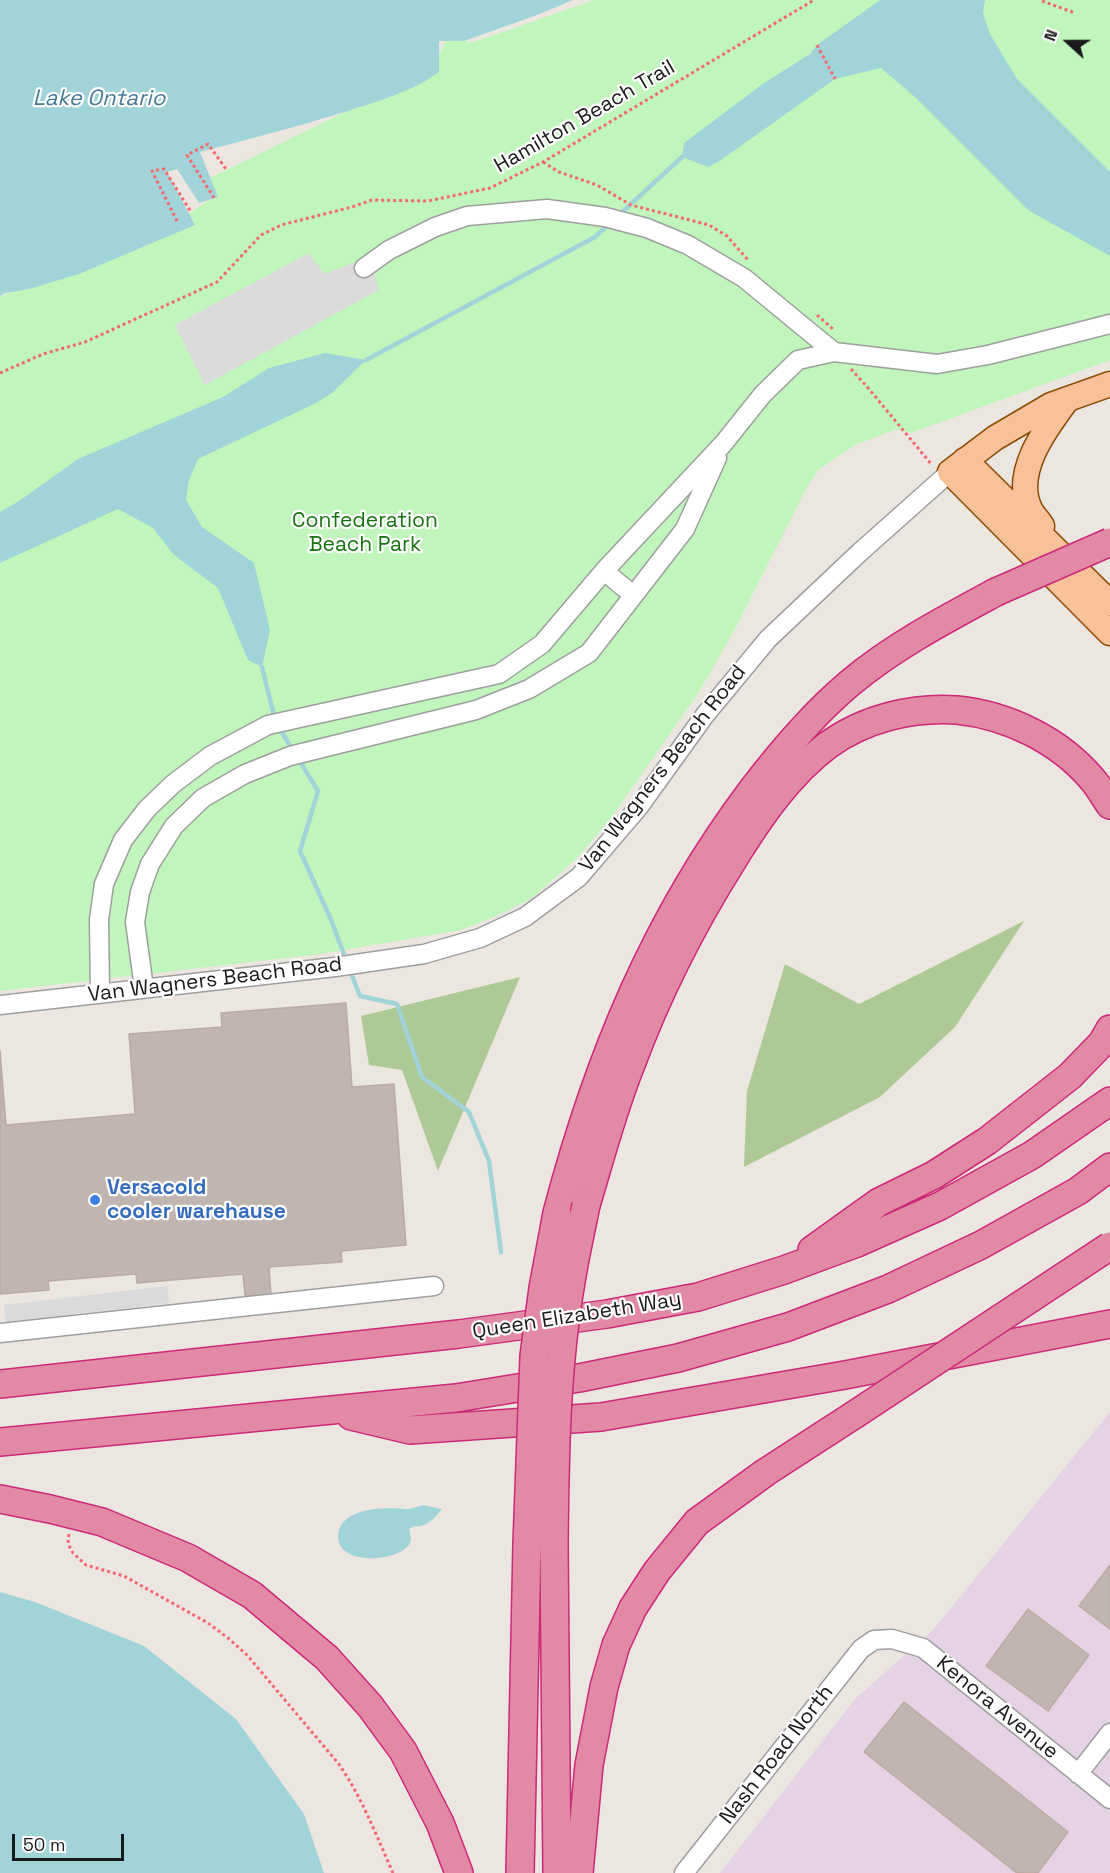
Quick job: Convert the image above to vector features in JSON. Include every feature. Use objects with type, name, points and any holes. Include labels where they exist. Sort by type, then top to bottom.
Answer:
[{"type":"highway","points":[[520,1873],[527,1544],[534,1356],[543,1288],[557,1213],[574,1149],[616,1028],[642,970],[686,888],[728,822],[767,770],[807,724],[850,683],[880,660],[937,624],[996,592],[1110,542]]},
{"type":"highway","points":[[557,1873],[555,1447],[561,1360],[571,1282],[586,1205],[630,1067],[663,986],[705,904],[749,834],[783,788],[805,764],[830,744],[852,731],[894,715],[946,709],[975,712],[1013,723],[1046,740],[1074,761],[1092,779],[1110,805]]},
{"type":"highway","points":[[784,1270],[879,1203],[934,1175],[987,1141],[1070,1076],[1102,1043],[1110,1029]]},
{"type":"highway","name":"Queen Elizabeth Way","points":[[0,1384],[459,1334],[607,1314],[698,1297],[784,1270],[857,1243],[940,1206],[1032,1155],[1110,1101]]},
{"type":"highway","points":[[0,1442],[456,1398],[579,1378],[678,1358],[788,1327],[888,1289],[981,1245],[1078,1191],[1110,1167]]},
{"type":"highway","points":[[579,1873],[589,1765],[604,1687],[616,1645],[633,1608],[657,1571],[697,1522],[766,1472],[1110,1246]]},
{"type":"highway","points":[[329,1411],[410,1430],[601,1418],[823,1379],[1110,1324]]},
{"type":"highway","points":[[0,1498],[102,1522],[188,1558],[252,1595],[327,1658],[370,1706],[403,1751],[440,1823],[459,1873]]},
{"type":"main road","points":[[958,466],[1005,432],[1051,405],[1110,384]]},
{"type":"main road","points":[[1053,547],[1047,533],[1030,510],[1025,491],[1030,457],[1045,430],[1068,398]]},
{"type":"main road","points":[[958,466],[1053,547],[1110,603]]},
{"type":"main road","points":[[958,466],[1110,633]]},
{"type":"street","points":[[364,268],[407,240],[467,216],[547,209],[605,217],[647,228],[688,245],[744,279],[834,351]]},
{"type":"street","points":[[100,993],[99,920],[104,884],[123,840],[147,809],[172,784],[210,756],[268,724],[499,674],[542,644],[604,571],[723,444],[763,394],[798,360],[834,351],[937,364],[988,355],[1110,324]]},
{"type":"street","points":[[144,988],[135,922],[140,892],[150,864],[174,826],[203,798],[245,774],[290,756],[476,710],[529,689],[589,653],[685,529],[723,444]]},
{"type":"street","name":"Van Wagners Beach Road","points":[[0,1005],[335,967],[424,954],[480,938],[525,917],[579,877],[638,808],[705,715],[768,639],[859,553],[958,466]]},
{"type":"street","points":[[604,571],[633,596]]},
{"type":"street","points":[[147,809],[174,826]]},
{"type":"street","points":[[0,1333],[434,1286]]},
{"type":"street","name":"Kenora Avenue","points":[[874,1640],[892,1639],[923,1648],[1110,1799]]},
{"type":"street","name":"Nash Road North","points":[[684,1873],[861,1649],[874,1640]]},
{"type":"street","points":[[1078,1774],[1110,1733]]},
{"type":"path","name":"Hamilton Beach Trail","points":[[0,373],[44,354],[85,342],[217,282],[261,235],[281,225],[372,200],[428,201],[490,188],[543,162],[814,0]]},
{"type":"path","points":[[1042,1],[1075,13]]},
{"type":"path","points":[[817,45],[836,79]]},
{"type":"path","points":[[214,198],[187,156],[208,144],[226,169]]},
{"type":"path","points":[[177,220],[152,171],[164,169],[191,212]]},
{"type":"path","points":[[71,1514],[68,1545],[79,1560],[86,1565],[124,1576],[208,1623],[247,1655],[347,1776],[358,1794],[393,1873]]},
{"type":"shaded area","points":[[309,253],[324,274],[369,257],[379,290],[205,385],[175,325]]},
{"type":"shaded area","points":[[167,1286],[169,1303],[6,1322],[4,1305]]},
{"type":"shaded area","points":[[1110,1412],[1110,1873],[720,1873],[855,1699],[934,1629]]},
{"type":"green space","name":"Confederation Beach Park","points":[[594,0],[1110,0],[1110,360],[911,433],[897,429],[855,445],[818,470],[807,487],[735,629],[699,692],[611,818],[577,858],[532,898],[501,914],[461,930],[320,954],[0,991],[0,297],[177,221],[213,198],[204,181],[433,67],[447,39],[474,42]]},
{"type":"green space","points":[[1024,921],[955,1027],[880,1097],[744,1167],[747,1091],[785,964],[859,1004]]},
{"type":"green space","points":[[520,977],[438,1171],[402,1070],[369,1065],[361,1016]]},
{"type":"water","name":"Lake Ontario","points":[[0,0],[573,0],[464,41],[439,41],[439,72],[403,92],[321,119],[200,152],[218,197],[199,203],[177,169],[167,172],[195,225],[79,274],[0,296]]},
{"type":"water","points":[[880,0],[985,0],[983,13],[990,34],[1017,79],[1110,172],[1110,256],[1028,210],[916,98],[881,68],[835,79],[708,167],[682,157],[684,143],[764,83],[810,54],[817,45]]},
{"type":"water","points":[[325,353],[366,360],[332,393],[314,404],[198,459],[189,480],[186,500],[202,527],[254,563],[270,630],[262,667],[248,660],[218,588],[174,555],[153,528],[118,509],[0,563],[0,512],[78,459],[223,397],[269,368]]},
{"type":"water","points":[[423,1505],[442,1509],[426,1524],[409,1529],[410,1543],[395,1554],[383,1557],[358,1557],[348,1553],[340,1546],[338,1536],[340,1526],[355,1514],[376,1509],[407,1509]]},
{"type":"water","points":[[0,1592],[35,1602],[144,1646],[236,1719],[304,1814],[324,1873],[0,1873]]},
{"type":"building","points":[[346,1003],[352,1087],[394,1084],[406,1245],[341,1251],[342,1262],[269,1267],[271,1294],[245,1296],[243,1274],[137,1283],[136,1274],[48,1281],[49,1290],[0,1294],[0,1051],[6,1125],[135,1114],[129,1034],[222,1027],[221,1013]]},
{"type":"building","points":[[1110,1565],[1110,1629],[1079,1606]]},
{"type":"building","points":[[1028,1609],[1089,1655],[1048,1711],[986,1666]]},
{"type":"building","points":[[904,1702],[1068,1832],[1038,1873],[1017,1873],[864,1752]]},
{"type":"waterway","points":[[618,216],[682,157]]},
{"type":"waterway","points":[[366,360],[595,237],[609,224]]},
{"type":"waterway","points":[[262,667],[275,720]]},
{"type":"waterway","points":[[279,727],[293,751]]},
{"type":"waterway","points":[[298,758],[318,791],[300,851],[332,922],[346,960]]},
{"type":"waterway","points":[[349,968],[360,996],[397,1004],[422,1077],[469,1112],[489,1161],[501,1252]]},
{"type":"place","name":"Versacold cooler warehause","points":[[95,1200]]}]
